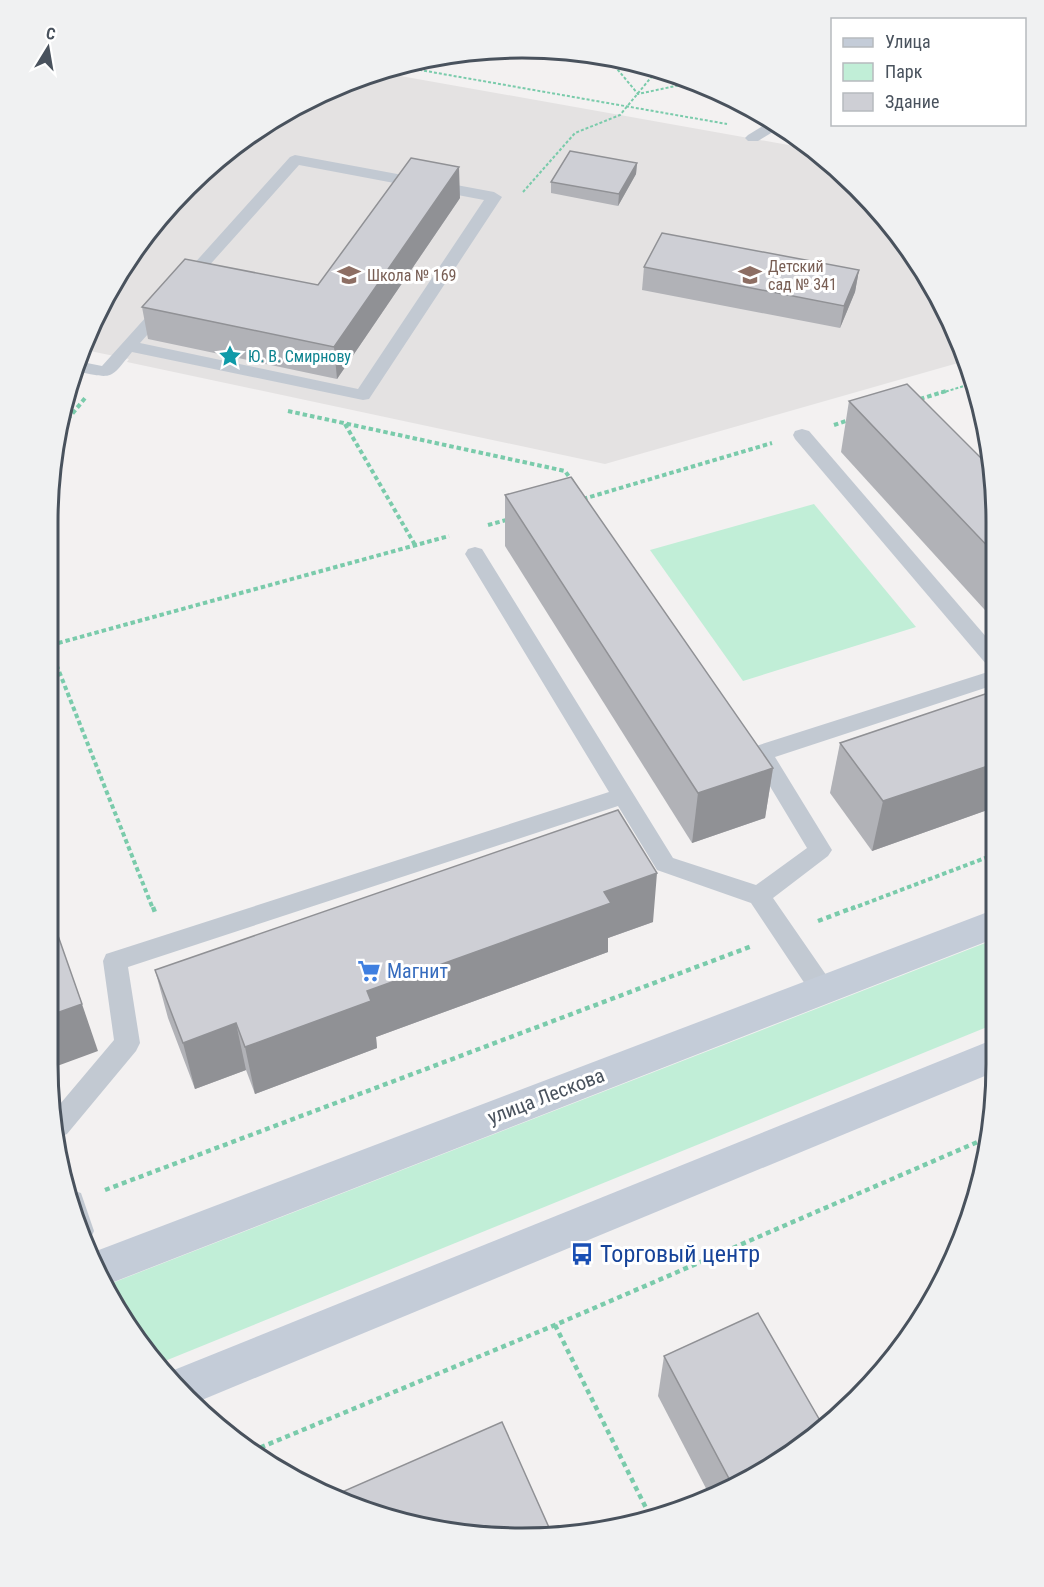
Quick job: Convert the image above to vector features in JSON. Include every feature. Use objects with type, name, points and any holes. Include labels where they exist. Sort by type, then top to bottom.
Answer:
[{"type":"main road","name":"улица Лескова","points":[[105,1267],[986,927]]},
{"type":"main road","points":[[188,1386],[986,1058]]},
{"type":"lane","points":[[85,368],[106,372],[128,346],[294,160],[494,196],[363,395],[128,346]]},
{"type":"lane","points":[[802,435],[986,651]]},
{"type":"lane","points":[[475,554],[664,864],[759,896],[822,989]]},
{"type":"lane","points":[[760,753],[986,680]]},
{"type":"lane","points":[[747,733],[820,850],[759,896]]},
{"type":"lane","points":[[62,1122],[126,1043],[115,961],[623,796]]},
{"type":"path","points":[[616,68],[638,94]]},
{"type":"path","points":[[420,70],[765,131]]},
{"type":"path","points":[[494,196],[509,198],[521,195],[575,133],[620,115],[652,77]]},
{"type":"path","points":[[638,94],[678,86]]},
{"type":"path","points":[[71,415],[106,372]]},
{"type":"path","points":[[916,400],[965,386]]},
{"type":"path","points":[[279,409],[565,471],[584,499]]},
{"type":"path","points":[[344,423],[348,417]]},
{"type":"path","points":[[573,502],[859,417]]},
{"type":"path","points":[[344,423],[415,545]]},
{"type":"path","points":[[484,526],[517,517]]},
{"type":"path","points":[[58,643],[452,535]]},
{"type":"path","points":[[58,669],[168,944]]},
{"type":"path","points":[[79,1200],[986,858]]},
{"type":"path","points":[[260,1447],[555,1325],[979,1141]]},
{"type":"path","points":[[555,1325],[648,1511]]},
{"type":"shaded area","name":"Школа № 169","points":[[397,75],[792,146],[850,194],[890,240],[938,317],[957,363],[605,464],[127,362],[129,359],[92,351],[106,317],[137,264],[154,240],[194,194],[240,154],[290,121],[345,94]]},
{"type":"green space","points":[[814,504],[916,627],[743,681],[650,550]]},
{"type":"green space","points":[[986,943],[986,1027],[165,1361],[137,1323],[113,1283]]},
{"type":"building","points":[[570,151],[637,163],[619,194],[551,182]]},
{"type":"building","points":[[411,158],[459,167],[334,347],[142,307],[185,259],[318,285]]},
{"type":"building","points":[[662,233],[859,270],[844,306],[644,267]]},
{"type":"building","points":[[907,384],[981,458],[985,492],[986,545],[849,401]]},
{"type":"building","points":[[571,477],[773,768],[698,793],[505,495]]},
{"type":"building","points":[[986,694],[986,767],[883,801],[840,743]]},
{"type":"building","points":[[618,810],[657,873],[604,892],[611,903],[367,991],[371,1001],[245,1047],[236,1023],[183,1043],[155,970]]},
{"type":"building","points":[[58,936],[82,1004],[58,1012]]},
{"type":"building","points":[[758,1313],[820,1420],[780,1450],[730,1480],[664,1356]]},
{"type":"building","points":[[502,1422],[549,1528],[492,1528],[432,1520],[373,1504],[342,1492]]},
{"type":"place","name":"Школа № 169","points":[[349,275]]},
{"type":"place","name":"Детский сад № 341","points":[[750,275]]},
{"type":"place","name":"Ю. В. Смирнову","points":[[230,356]]},
{"type":"place","name":"Магнит","points":[[369,971]]},
{"type":"place","name":"Торговый центр","points":[[582,1254]]}]
